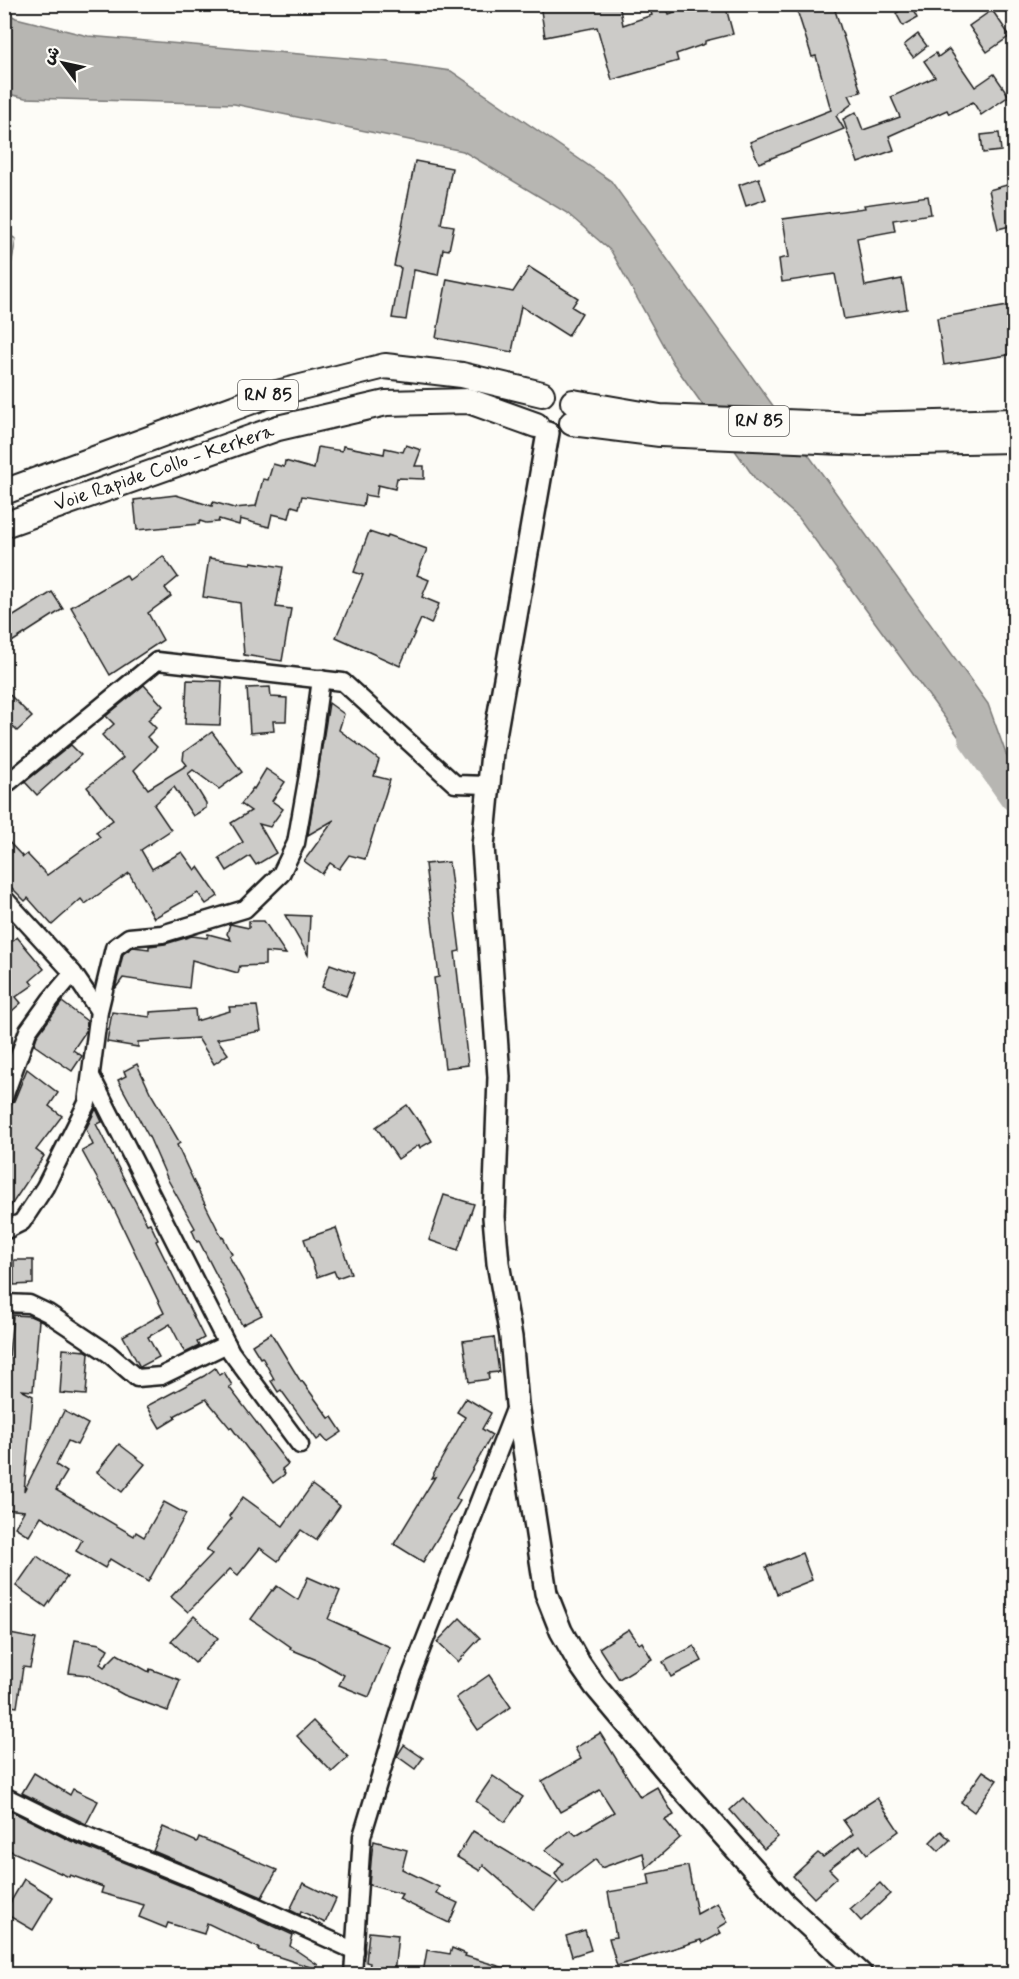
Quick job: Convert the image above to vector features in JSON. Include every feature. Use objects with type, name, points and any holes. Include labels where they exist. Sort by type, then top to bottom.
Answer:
[{"type":"highway","name":"Voie Rapide Collo - Kerkera","points":[[4,492],[269,395],[385,366],[462,375],[542,394]]},
{"type":"highway","points":[[556,391],[563,392],[573,413],[562,432],[542,429],[533,419],[534,405],[542,394],[556,391]]},
{"type":"highway","name":"Voie Rapide Collo - Kerkera","points":[[4,525],[278,428],[386,404],[468,401],[542,429]]},
{"type":"highway","name":"RN 85","points":[[573,413],[660,425],[1014,440]]},
{"type":"highway","name":"RN 85","points":[[858,434],[1014,422]]},
{"type":"main road","points":[[542,429],[492,753],[483,846],[499,1077],[494,1217],[498,1263],[511,1337],[517,1404],[546,1593],[561,1631],[595,1686],[670,1775],[783,1902],[861,1974]]},
{"type":"street","points":[[4,786],[157,661],[343,682],[455,784],[489,785]]},
{"type":"street","points":[[4,1231],[22,1222],[45,1187],[87,1103],[99,1011],[114,948],[129,937],[162,934],[245,909],[281,874],[296,843],[321,679]]},
{"type":"street","points":[[4,898],[73,973],[99,1011]]},
{"type":"street","points":[[4,1097],[28,1031],[73,973]]},
{"type":"street","points":[[91,1076],[227,1344],[300,1444]]},
{"type":"street","points":[[4,1303],[29,1304],[48,1313],[108,1353],[137,1378],[161,1376],[227,1344]]},
{"type":"street","points":[[353,1974],[362,1836],[410,1678],[517,1404]]},
{"type":"street","points":[[4,1796],[75,1831],[225,1892],[355,1950]]},
{"type":"shaded area","points":[[5,12],[16,18],[88,36],[382,61],[451,71],[611,181],[988,704],[1014,776],[983,770],[799,518],[756,480],[673,363],[611,251],[567,213],[463,151],[234,104],[25,98],[5,93]]},
{"type":"shaded area","points":[[5,233],[16,239],[5,296]]},
{"type":"building","points":[[540,4],[619,4],[623,25],[652,15],[648,4],[665,4],[669,14],[695,4],[725,4],[733,34],[705,41],[705,44],[676,54],[678,61],[612,80],[597,27],[545,37]]},
{"type":"building","points":[[795,4],[833,4],[861,92],[849,95],[853,103],[836,116],[844,129],[759,163],[750,142],[831,110],[816,56],[812,57]]},
{"type":"building","points":[[910,5],[917,18],[903,26],[896,13]]},
{"type":"building","points":[[992,10],[1010,36],[987,52],[969,26]]},
{"type":"building","points":[[918,34],[927,46],[913,57],[904,45]]},
{"type":"building","points":[[949,49],[975,87],[994,74],[1009,96],[981,115],[973,102],[949,114],[947,110],[889,136],[894,150],[858,163],[843,119],[856,112],[863,130],[900,117],[891,97],[935,77],[924,61],[936,53],[938,57]]},
{"type":"building","points":[[999,133],[1001,151],[983,153],[981,135]]},
{"type":"building","points":[[415,161],[452,168],[441,224],[454,226],[449,250],[443,249],[438,275],[414,270],[406,320],[392,318],[401,268],[394,266]]},
{"type":"building","points":[[759,178],[766,199],[746,206],[739,185]]},
{"type":"building","points":[[1014,183],[1014,225],[998,229],[989,190]]},
{"type":"building","points":[[928,196],[931,214],[893,220],[895,231],[857,238],[865,286],[902,279],[907,309],[844,319],[835,274],[782,282],[779,259],[789,257],[783,219],[865,208],[864,205]]},
{"type":"building","points":[[529,267],[578,298],[572,307],[582,313],[568,336],[521,306],[512,352],[436,338],[447,279],[513,292]]},
{"type":"building","points":[[1014,305],[1014,354],[944,365],[937,318]]},
{"type":"building","points":[[406,445],[421,450],[415,466],[424,466],[424,479],[397,478],[395,489],[378,485],[376,497],[365,495],[363,506],[302,496],[299,508],[292,506],[289,518],[272,514],[269,527],[240,519],[239,525],[219,519],[218,522],[200,521],[199,524],[137,530],[134,500],[176,495],[212,506],[213,502],[234,508],[256,506],[263,479],[268,480],[273,464],[284,467],[285,461],[314,469],[318,447],[342,451],[343,446],[384,454],[385,448],[403,452]]},
{"type":"building","points":[[369,532],[387,538],[388,535],[427,549],[417,575],[429,580],[422,597],[439,604],[431,624],[421,619],[400,666],[336,637],[363,575],[354,572]]},
{"type":"building","points":[[163,556],[178,577],[165,588],[171,596],[148,613],[163,640],[110,675],[71,607],[126,575],[129,580]]},
{"type":"building","points":[[209,558],[283,567],[276,607],[291,609],[282,661],[244,655],[240,603],[203,597]]},
{"type":"building","points":[[52,592],[63,609],[4,647],[4,622]]},
{"type":"building","points":[[187,680],[222,681],[220,725],[185,724]]},
{"type":"building","points":[[144,685],[163,706],[148,720],[156,728],[147,737],[157,747],[134,770],[148,789],[187,765],[183,760],[184,752],[212,732],[242,772],[219,789],[193,770],[188,774],[206,803],[206,808],[193,816],[174,787],[154,805],[171,830],[141,850],[152,869],[182,852],[195,870],[198,867],[218,896],[206,904],[198,893],[154,918],[129,873],[85,904],[81,899],[52,925],[28,898],[25,901],[4,880],[4,837],[23,857],[27,854],[47,875],[100,837],[96,832],[113,820],[87,787],[123,758],[102,735],[114,724],[106,716]]},
{"type":"building","points":[[270,687],[271,697],[287,698],[286,721],[273,721],[274,731],[250,733],[247,688]]},
{"type":"building","points":[[4,689],[32,717],[17,731],[4,718]]},
{"type":"building","points":[[329,703],[344,714],[339,730],[379,760],[374,776],[390,780],[365,859],[349,855],[339,869],[330,863],[322,874],[304,861],[334,820],[308,835]]},
{"type":"building","points":[[71,745],[81,755],[37,795],[25,782]]},
{"type":"building","points":[[266,769],[285,782],[272,801],[283,809],[270,827],[259,824],[276,853],[256,865],[250,856],[227,871],[219,858],[243,842],[231,823],[251,811],[241,804],[254,789]]},
{"type":"building","points":[[449,862],[460,951],[455,952],[468,1065],[445,1068],[434,978],[439,977],[425,864]]},
{"type":"building","points":[[285,915],[310,916],[308,955]]},
{"type":"building","points":[[249,921],[264,921],[286,954],[265,952],[265,965],[240,966],[238,973],[192,960],[189,988],[123,978],[115,989],[123,954],[133,947],[149,949],[149,946],[192,936],[207,938],[208,934],[231,940],[227,934],[230,924],[249,928]]},
{"type":"building","points":[[17,937],[44,969],[30,981],[33,985],[16,997],[21,1003],[4,1018],[4,947]]},
{"type":"building","points":[[330,964],[355,973],[346,996],[322,987]]},
{"type":"building","points":[[62,1002],[87,1021],[86,1031],[73,1050],[82,1056],[72,1071],[34,1045],[37,1036]]},
{"type":"building","points":[[257,1006],[261,1031],[217,1039],[228,1054],[214,1064],[198,1038],[138,1042],[138,1047],[107,1042],[112,1012],[150,1017],[150,1012],[195,1009],[196,1021],[230,1011],[229,1007]]},
{"type":"building","points":[[137,1064],[150,1092],[180,1143],[177,1145],[194,1182],[232,1254],[229,1256],[262,1315],[242,1325],[199,1241],[197,1242],[192,1230],[195,1228],[118,1080],[126,1076],[124,1071]]},
{"type":"building","points":[[27,1069],[58,1093],[49,1106],[62,1116],[36,1150],[44,1156],[4,1216],[4,1107],[14,1101]]},
{"type":"building","points":[[407,1105],[432,1141],[420,1148],[419,1145],[398,1159],[376,1127]]},
{"type":"building","points":[[96,1109],[102,1122],[96,1124],[147,1224],[150,1223],[158,1240],[156,1241],[204,1338],[197,1342],[199,1346],[185,1353],[170,1324],[148,1337],[159,1357],[140,1367],[123,1336],[164,1313],[115,1211],[82,1151],[93,1145],[86,1129]]},
{"type":"building","points":[[444,1195],[474,1204],[458,1250],[429,1240]]},
{"type":"building","points":[[336,1228],[351,1273],[337,1278],[334,1271],[317,1277],[304,1239]]},
{"type":"building","points":[[14,1260],[33,1260],[33,1284],[14,1285]]},
{"type":"building","points":[[13,1315],[30,1316],[39,1320],[33,1391],[21,1390],[33,1396],[24,1491],[64,1411],[88,1424],[77,1445],[68,1441],[56,1465],[67,1472],[56,1490],[134,1536],[136,1532],[144,1537],[164,1502],[186,1514],[148,1582],[110,1559],[105,1568],[76,1551],[82,1540],[41,1516],[29,1536],[15,1527],[24,1511],[4,1509],[4,1409]]},
{"type":"building","points":[[271,1333],[301,1382],[342,1432],[327,1442],[322,1436],[317,1440],[281,1390],[278,1392],[262,1357],[260,1358],[252,1345]]},
{"type":"building","points":[[494,1337],[499,1372],[488,1373],[489,1379],[469,1382],[463,1341]]},
{"type":"building","points":[[63,1349],[89,1353],[86,1395],[60,1393]]},
{"type":"building","points":[[215,1368],[219,1375],[224,1372],[232,1385],[229,1387],[288,1464],[282,1469],[285,1474],[273,1483],[231,1427],[206,1399],[174,1416],[176,1418],[160,1428],[147,1406]]},
{"type":"building","points":[[466,1398],[491,1413],[482,1429],[492,1435],[456,1498],[460,1501],[423,1562],[394,1544],[435,1477],[431,1478],[465,1417],[457,1412]]},
{"type":"building","points":[[119,1444],[145,1464],[122,1492],[97,1472]]},
{"type":"building","points":[[312,1485],[340,1506],[316,1540],[301,1530],[278,1561],[260,1548],[238,1575],[230,1569],[188,1612],[171,1597],[212,1554],[206,1550],[232,1518],[229,1516],[243,1497],[283,1526]]},
{"type":"building","points":[[802,1553],[812,1580],[777,1594],[766,1567]]},
{"type":"building","points":[[37,1556],[67,1577],[46,1607],[16,1586]]},
{"type":"building","points":[[308,1577],[340,1591],[328,1619],[390,1647],[369,1697],[339,1685],[344,1675],[317,1660],[290,1649],[291,1647],[251,1619],[277,1586],[298,1600]]},
{"type":"building","points":[[194,1616],[218,1638],[195,1663],[171,1641]]},
{"type":"building","points":[[460,1618],[480,1638],[458,1662],[437,1642]]},
{"type":"building","points":[[629,1629],[639,1644],[642,1642],[652,1659],[619,1679],[599,1648]]},
{"type":"building","points":[[10,1634],[36,1639],[30,1668],[23,1667],[17,1707],[4,1705],[4,1665]]},
{"type":"building","points":[[75,1640],[100,1644],[108,1649],[100,1664],[104,1667],[117,1654],[149,1672],[150,1669],[180,1680],[168,1711],[124,1695],[88,1675],[69,1673]]},
{"type":"building","points":[[694,1646],[702,1661],[671,1677],[663,1662]]},
{"type":"building","points":[[489,1675],[511,1707],[478,1730],[456,1698]]},
{"type":"building","points":[[313,1721],[348,1757],[332,1772],[297,1736]]},
{"type":"building","points":[[600,1733],[640,1797],[657,1787],[674,1815],[665,1820],[680,1838],[646,1868],[643,1853],[601,1868],[596,1859],[563,1884],[555,1874],[563,1863],[545,1850],[570,1830],[576,1835],[614,1812],[600,1790],[560,1812],[542,1781],[581,1759],[575,1748]]},
{"type":"building","points":[[404,1745],[423,1758],[415,1769],[397,1756]]},
{"type":"building","points":[[983,1771],[997,1780],[974,1812],[961,1802]]},
{"type":"building","points":[[34,1773],[70,1795],[73,1789],[98,1801],[86,1824],[22,1793]]},
{"type":"building","points":[[493,1776],[523,1797],[505,1822],[476,1801]]},
{"type":"building","points":[[743,1798],[778,1837],[764,1849],[730,1810]]},
{"type":"building","points":[[877,1798],[899,1831],[867,1854],[860,1845],[829,1869],[837,1877],[814,1898],[793,1876],[818,1853],[823,1857],[853,1834],[843,1820]]},
{"type":"building","points":[[11,1811],[71,1841],[221,1902],[293,1935],[290,1946],[318,1965],[316,1969],[258,1950],[259,1948],[207,1923],[204,1934],[168,1923],[166,1928],[139,1917],[144,1905],[101,1893],[103,1887],[70,1875],[69,1877],[4,1848],[4,1823]]},
{"type":"building","points":[[163,1827],[197,1842],[199,1837],[277,1870],[262,1897],[153,1851]]},
{"type":"building","points":[[473,1831],[558,1882],[534,1910],[483,1865],[480,1871],[457,1857]]},
{"type":"building","points":[[941,1831],[950,1840],[939,1851],[930,1842]]},
{"type":"building","points":[[374,1841],[407,1850],[402,1869],[439,1887],[436,1893],[458,1903],[449,1923],[399,1899],[402,1894],[369,1885]]},
{"type":"building","points":[[688,1866],[697,1914],[717,1903],[728,1922],[718,1928],[721,1933],[703,1943],[701,1940],[617,1966],[609,1938],[616,1937],[608,1892],[650,1885],[648,1874]]},
{"type":"building","points":[[24,1879],[53,1897],[33,1930],[4,1913]]},
{"type":"building","points":[[303,1883],[336,1899],[325,1923],[301,1911],[300,1915],[290,1910]]},
{"type":"building","points":[[880,1883],[890,1894],[861,1921],[850,1909]]},
{"type":"building","points":[[585,1930],[591,1950],[572,1956],[566,1936]]},
{"type":"building","points":[[369,1932],[398,1935],[394,1974],[368,1974],[370,1963],[366,1962]]},
{"type":"building","points":[[452,1948],[466,1954],[465,1956],[515,1971],[514,1974],[423,1973],[427,1950],[450,1954]]},
{"type":"waterway","points":[[973,738],[1014,796]]}]
